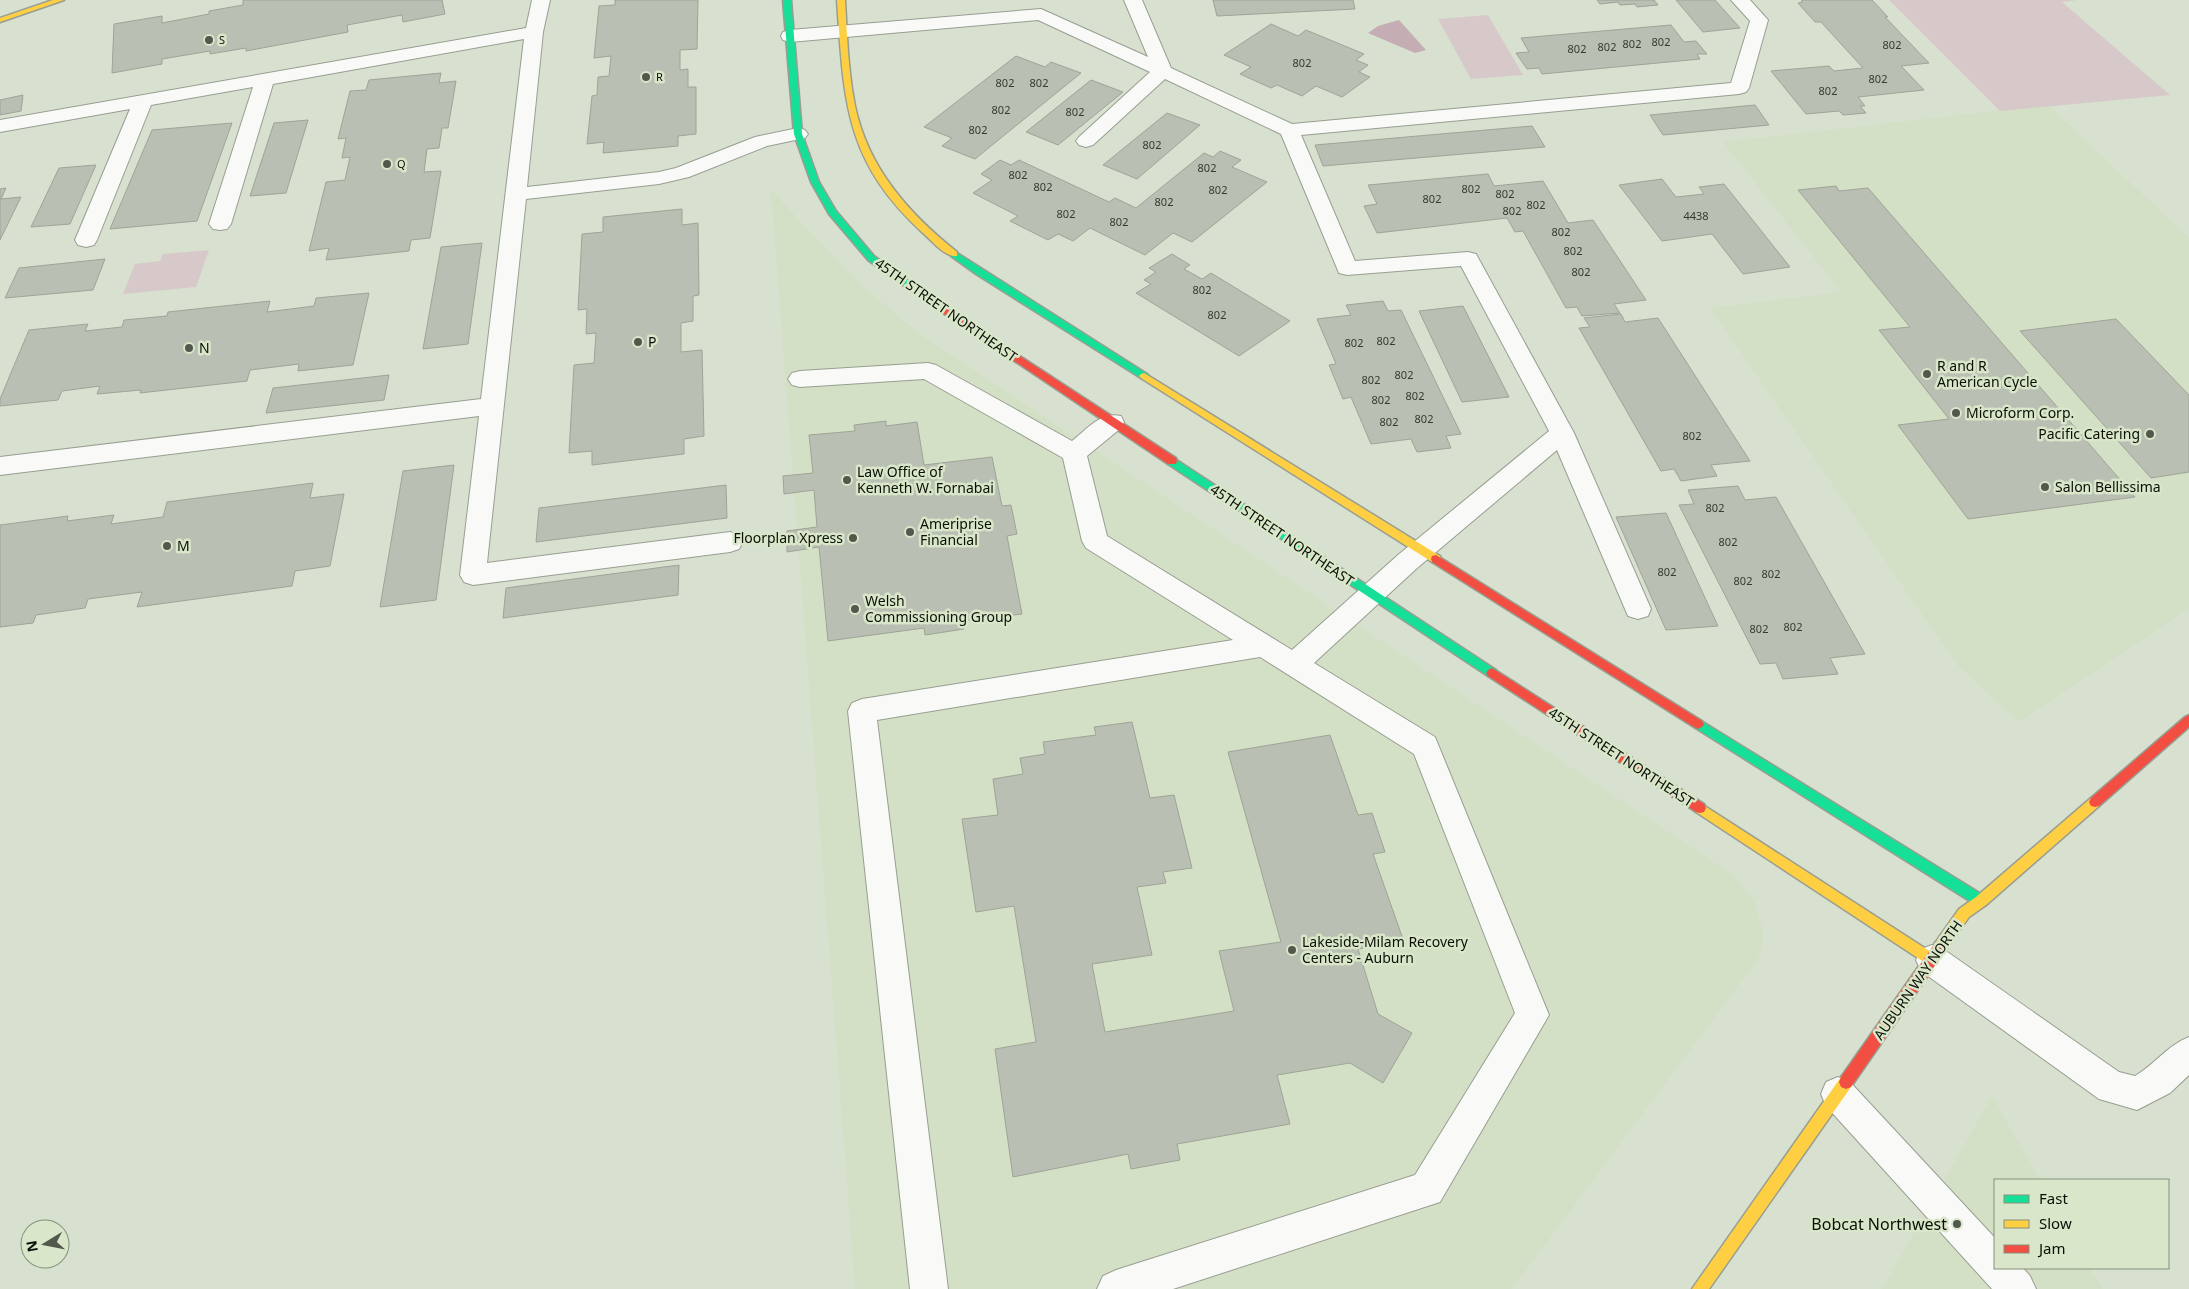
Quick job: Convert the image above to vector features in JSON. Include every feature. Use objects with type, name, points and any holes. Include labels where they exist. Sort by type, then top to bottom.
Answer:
[{"type":"street","points":[[0,20],[60,0]]},
{"type":"street","name":"45TH STREET NORTHEAST","points":[[787,0],[798,134],[815,182],[832,212],[871,258],[929,300],[1112,422],[1932,960]]},
{"type":"street","points":[[841,0],[851,108],[861,139],[881,179],[907,214],[979,272],[1981,901]]},
{"type":"street","name":"AUBURN WAY NORTH","points":[[1700,1289],[1964,913],[1981,901],[2189,720]]},
{"type":"lane","points":[[542,0],[534,32],[473,575],[730,542]]},
{"type":"lane","points":[[1133,0],[1163,71]]},
{"type":"lane","points":[[790,36],[843,32],[1039,7],[1163,71],[1289,130],[1739,88],[1759,20],[1740,0]]},
{"type":"lane","points":[[0,126],[534,32]]},
{"type":"lane","points":[[1086,141],[1163,71]]},
{"type":"lane","points":[[220,224],[265,79]]},
{"type":"lane","points":[[86,240],[143,101]]},
{"type":"lane","points":[[1289,130],[1347,268],[1468,259],[1562,433],[1638,609]]},
{"type":"lane","points":[[516,194],[682,173],[762,141],[798,134]]},
{"type":"lane","points":[[800,378],[928,371],[1074,453],[1095,541],[1426,746],[1532,1015],[1427,1188],[1116,1289]]},
{"type":"lane","points":[[0,466],[492,406]]},
{"type":"lane","points":[[1074,453],[1112,422]]},
{"type":"lane","points":[[1294,665],[1422,549],[1562,433]]},
{"type":"lane","points":[[929,1289],[862,711],[1264,646]]},
{"type":"lane","points":[[1932,960],[2111,1087],[2136,1093],[2158,1081],[2189,1053]]},
{"type":"lane","points":[[1838,1094],[1994,1264]]},
{"type":"lane","points":[[1999,1269],[2017,1289]]},
{"type":"shaded area","points":[[1889,0],[2077,0],[2062,2],[2170,95],[2000,111]]},
{"type":"shaded area","points":[[1488,15],[1523,75],[1471,79],[1438,19]]},
{"type":"shaded area","points":[[1399,20],[1426,50],[1415,53],[1368,33],[1378,26]]},
{"type":"shaded area","points":[[2048,105],[2189,238],[2189,609],[2019,722],[1958,666],[1710,308],[1841,292],[1723,142]]},
{"type":"shaded area","points":[[771,190],[859,283],[917,332],[1733,875],[1754,901],[1764,935],[1759,958],[1512,1289],[855,1289]]},
{"type":"shaded area","points":[[209,250],[196,287],[123,294],[135,264],[160,261],[163,254]]},
{"type":"shaded area","name":"Bobcat Northwest","points":[[1992,1096],[2039,1179],[1994,1179],[1994,1269],[2091,1269],[2103,1289],[1882,1289]]},
{"type":"building","name":"S","points":[[243,0],[442,0],[445,14],[403,22],[402,15],[347,25],[348,32],[246,51],[246,48],[210,54],[210,51],[162,59],[162,64],[112,73],[114,24],[162,16],[162,23],[209,14],[209,11],[243,5]]},
{"type":"building","name":"R","points":[[615,0],[698,0],[697,49],[680,50],[680,70],[688,69],[688,87],[696,87],[696,134],[678,136],[678,146],[603,153],[604,142],[587,144],[592,96],[597,95],[598,77],[609,76],[611,56],[594,58],[599,6],[615,5]]},
{"type":"building","points":[[1213,0],[1353,0],[1355,9],[1217,16]]},
{"type":"building","points":[[1597,0],[1654,0],[1658,5],[1637,7],[1635,4],[1620,5],[1618,2],[1600,4]]},
{"type":"building","points":[[1676,0],[1715,0],[1740,28],[1703,32]]},
{"type":"building","points":[[1801,0],[1872,0],[1888,17],[1885,17],[1929,63],[1901,66],[1924,90],[1858,97],[1865,106],[1860,106],[1866,113],[1843,115],[1839,111],[1806,114],[1771,71],[1829,66],[1834,71],[1863,68],[1821,22],[1815,22],[1798,3],[1803,2]]},
{"type":"building","points":[[1271,24],[1298,36],[1306,30],[1364,54],[1356,60],[1368,65],[1359,72],[1370,77],[1342,97],[1316,86],[1302,96],[1277,85],[1271,88],[1240,74],[1251,67],[1224,55]]},
{"type":"building","points":[[1671,25],[1684,42],[1696,41],[1707,54],[1697,54],[1700,59],[1542,74],[1539,68],[1527,69],[1516,53],[1529,52],[1521,38]]},
{"type":"building","points":[[1016,56],[1045,67],[1051,62],[1081,73],[975,159],[942,146],[952,138],[924,127]]},
{"type":"building","name":"Q","points":[[441,73],[439,83],[456,81],[448,128],[442,128],[439,148],[427,149],[424,172],[441,171],[430,238],[411,240],[409,251],[326,260],[329,248],[309,251],[326,182],[345,180],[350,157],[342,158],[346,138],[338,139],[350,91],[366,90],[369,80]]},
{"type":"building","points":[[1091,80],[1123,92],[1058,145],[1026,132]]},
{"type":"building","points":[[23,95],[21,111],[0,115],[0,100]]},
{"type":"building","points":[[1755,105],[1769,125],[1663,135],[1650,115]]},
{"type":"building","points":[[1167,113],[1200,125],[1137,179],[1103,165]]},
{"type":"building","points":[[308,120],[286,193],[250,196],[274,123]]},
{"type":"building","points":[[232,123],[197,221],[110,229],[152,130]]},
{"type":"building","points":[[1532,126],[1545,147],[1323,166],[1315,145]]},
{"type":"building","points":[[1220,151],[1241,160],[1232,167],[1267,182],[1192,242],[1173,233],[1145,255],[1090,228],[1073,241],[1058,234],[1048,240],[1010,221],[1018,216],[973,193],[992,180],[981,174],[1000,160],[1011,165],[1019,160],[1109,202],[1115,198],[1136,208],[1204,153],[1213,157]]},
{"type":"building","points":[[96,165],[70,224],[31,227],[59,168]]},
{"type":"building","points":[[1488,174],[1494,186],[1543,181],[1568,223],[1593,220],[1646,300],[1614,304],[1620,313],[1582,316],[1577,307],[1566,308],[1523,231],[1515,232],[1507,218],[1377,233],[1364,206],[1377,204],[1368,185]]},
{"type":"building","points":[[1662,179],[1676,197],[1704,194],[1699,187],[1724,184],[1790,267],[1743,274],[1712,234],[1662,241],[1619,185]]},
{"type":"building","points":[[1836,186],[1839,191],[1868,188],[2135,497],[1968,519],[1898,425],[1949,419],[1879,330],[1910,327],[1798,190]]},
{"type":"building","points":[[6,188],[1,199],[21,197],[0,240],[0,189]]},
{"type":"building","name":"P","points":[[682,209],[682,225],[698,223],[699,295],[693,296],[693,321],[681,323],[681,352],[702,350],[704,436],[684,439],[684,454],[592,465],[592,451],[569,453],[574,365],[594,363],[596,333],[586,334],[587,309],[578,310],[582,234],[603,232],[603,217]]},
{"type":"building","points":[[482,243],[468,344],[423,349],[441,247]]},
{"type":"building","points":[[1172,254],[1190,265],[1184,269],[1202,279],[1211,273],[1290,321],[1239,356],[1136,293],[1151,284],[1144,280],[1156,272],[1149,268]]},
{"type":"building","points":[[105,259],[93,290],[5,298],[19,268]]},
{"type":"building","name":"N","points":[[369,293],[353,365],[298,371],[299,364],[250,370],[247,381],[140,393],[141,390],[97,394],[100,386],[62,391],[58,400],[0,406],[0,399],[29,330],[88,324],[85,331],[122,327],[124,320],[167,316],[168,312],[270,301],[267,312],[314,306],[316,298]]},
{"type":"building","points":[[1383,301],[1388,311],[1401,310],[1461,434],[1446,436],[1451,448],[1417,452],[1411,439],[1371,444],[1351,397],[1343,399],[1329,365],[1336,364],[1317,319],[1351,315],[1346,305]]},
{"type":"building","points":[[1463,306],[1509,397],[1462,402],[1419,311]]},
{"type":"building","points":[[1621,314],[1625,322],[1658,318],[1750,461],[1711,465],[1717,476],[1681,481],[1674,469],[1661,471],[1579,328],[1590,327],[1584,318]]},
{"type":"building","name":"Pacific Catering","points":[[2116,319],[2189,395],[2189,472],[2151,478],[2020,331]]},
{"type":"building","points":[[389,375],[384,400],[266,413],[273,388]]},
{"type":"building","points":[[886,421],[886,426],[917,422],[924,465],[992,457],[1002,506],[1011,505],[1017,534],[1007,536],[1022,614],[963,621],[964,629],[925,635],[924,628],[828,641],[819,547],[787,552],[787,531],[817,527],[814,490],[784,494],[783,476],[813,473],[809,435],[855,431],[854,425]]},
{"type":"building","points":[[454,465],[436,600],[380,607],[403,471]]},
{"type":"building","name":"M","points":[[313,483],[310,498],[344,494],[330,566],[295,571],[292,586],[137,607],[142,592],[88,599],[85,608],[36,615],[33,623],[0,627],[0,525],[68,516],[67,521],[114,515],[111,524],[163,517],[167,502]]},
{"type":"building","points":[[726,485],[727,518],[536,542],[539,508]]},
{"type":"building","points":[[1738,486],[1745,500],[1776,497],[1865,654],[1830,658],[1838,674],[1783,679],[1776,663],[1760,664],[1679,505],[1694,504],[1688,490]]},
{"type":"building","points":[[1666,513],[1718,626],[1666,630],[1616,517]]},
{"type":"building","points":[[679,565],[678,595],[503,618],[506,588]]},
{"type":"building","name":"Lakeside-Milam Recovery Centers - Auburn","points":[[1132,722],[1150,798],[1174,795],[1192,868],[1163,872],[1166,883],[1137,887],[1152,955],[1092,964],[1105,1032],[1234,1011],[1219,951],[1281,942],[1228,752],[1330,735],[1358,815],[1372,813],[1385,852],[1373,854],[1404,942],[1358,949],[1378,1014],[1412,1033],[1383,1083],[1350,1063],[1277,1075],[1290,1124],[1177,1144],[1180,1160],[1131,1169],[1128,1154],[1013,1177],[995,1049],[1036,1042],[1014,906],[976,912],[962,819],[998,815],[993,779],[1023,774],[1020,758],[1045,754],[1043,742],[1096,735],[1094,727]]},
{"type":"traffic: fast","points":[[787,0],[798,134],[815,182],[832,212],[871,258],[925,297]]},
{"type":"traffic: fast","points":[[954,254],[979,272],[1144,376]]},
{"type":"traffic: fast","points":[[1172,461],[1492,673]]},
{"type":"traffic: fast","points":[[1698,724],[1981,901]]},
{"type":"traffic: slow","points":[[0,20],[60,0]]},
{"type":"traffic: slow","points":[[841,0],[851,107],[865,151],[876,171],[903,208],[936,240],[954,254]]},
{"type":"traffic: slow","points":[[1144,376],[1436,559]]},
{"type":"traffic: slow","points":[[1940,947],[1964,913],[1981,901],[2095,802]]},
{"type":"traffic: slow","points":[[1700,808],[1932,960]]},
{"type":"traffic: slow","points":[[1700,1289],[1846,1082]]},
{"type":"traffic: jam","points":[[925,297],[1172,461]]},
{"type":"traffic: jam","points":[[1436,559],[1698,724]]},
{"type":"traffic: jam","points":[[1492,673],[1700,808]]},
{"type":"traffic: jam","points":[[2095,802],[2189,720]]},
{"type":"traffic: jam","points":[[1846,1082],[1940,947]]},
{"type":"place","name":"S","points":[[209,40]]},
{"type":"place","name":"R","points":[[646,77]]},
{"type":"place","name":"Q","points":[[387,164]]},
{"type":"place","name":"P","points":[[638,342]]},
{"type":"place","name":"N","points":[[189,348]]},
{"type":"place","name":"R and R American Cycle","points":[[1927,374]]},
{"type":"place","name":"Microform Corp.","points":[[1956,413]]},
{"type":"place","name":"Pacific Catering","points":[[2150,434]]},
{"type":"place","name":"Law Office of Kenneth W. Fornabai","points":[[847,480]]},
{"type":"place","name":"Salon Bellissima","points":[[2045,487]]},
{"type":"place","name":"Ameriprise Financial","points":[[910,532]]},
{"type":"place","name":"Floorplan Xpress","points":[[853,538]]},
{"type":"place","name":"M","points":[[167,546]]},
{"type":"place","name":"Welsh Commissioning Group","points":[[855,609]]},
{"type":"place","name":"Lakeside-Milam Recovery Centers - Auburn","points":[[1292,950]]},
{"type":"place","name":"Bobcat Northwest","points":[[1957,1224]]}]
